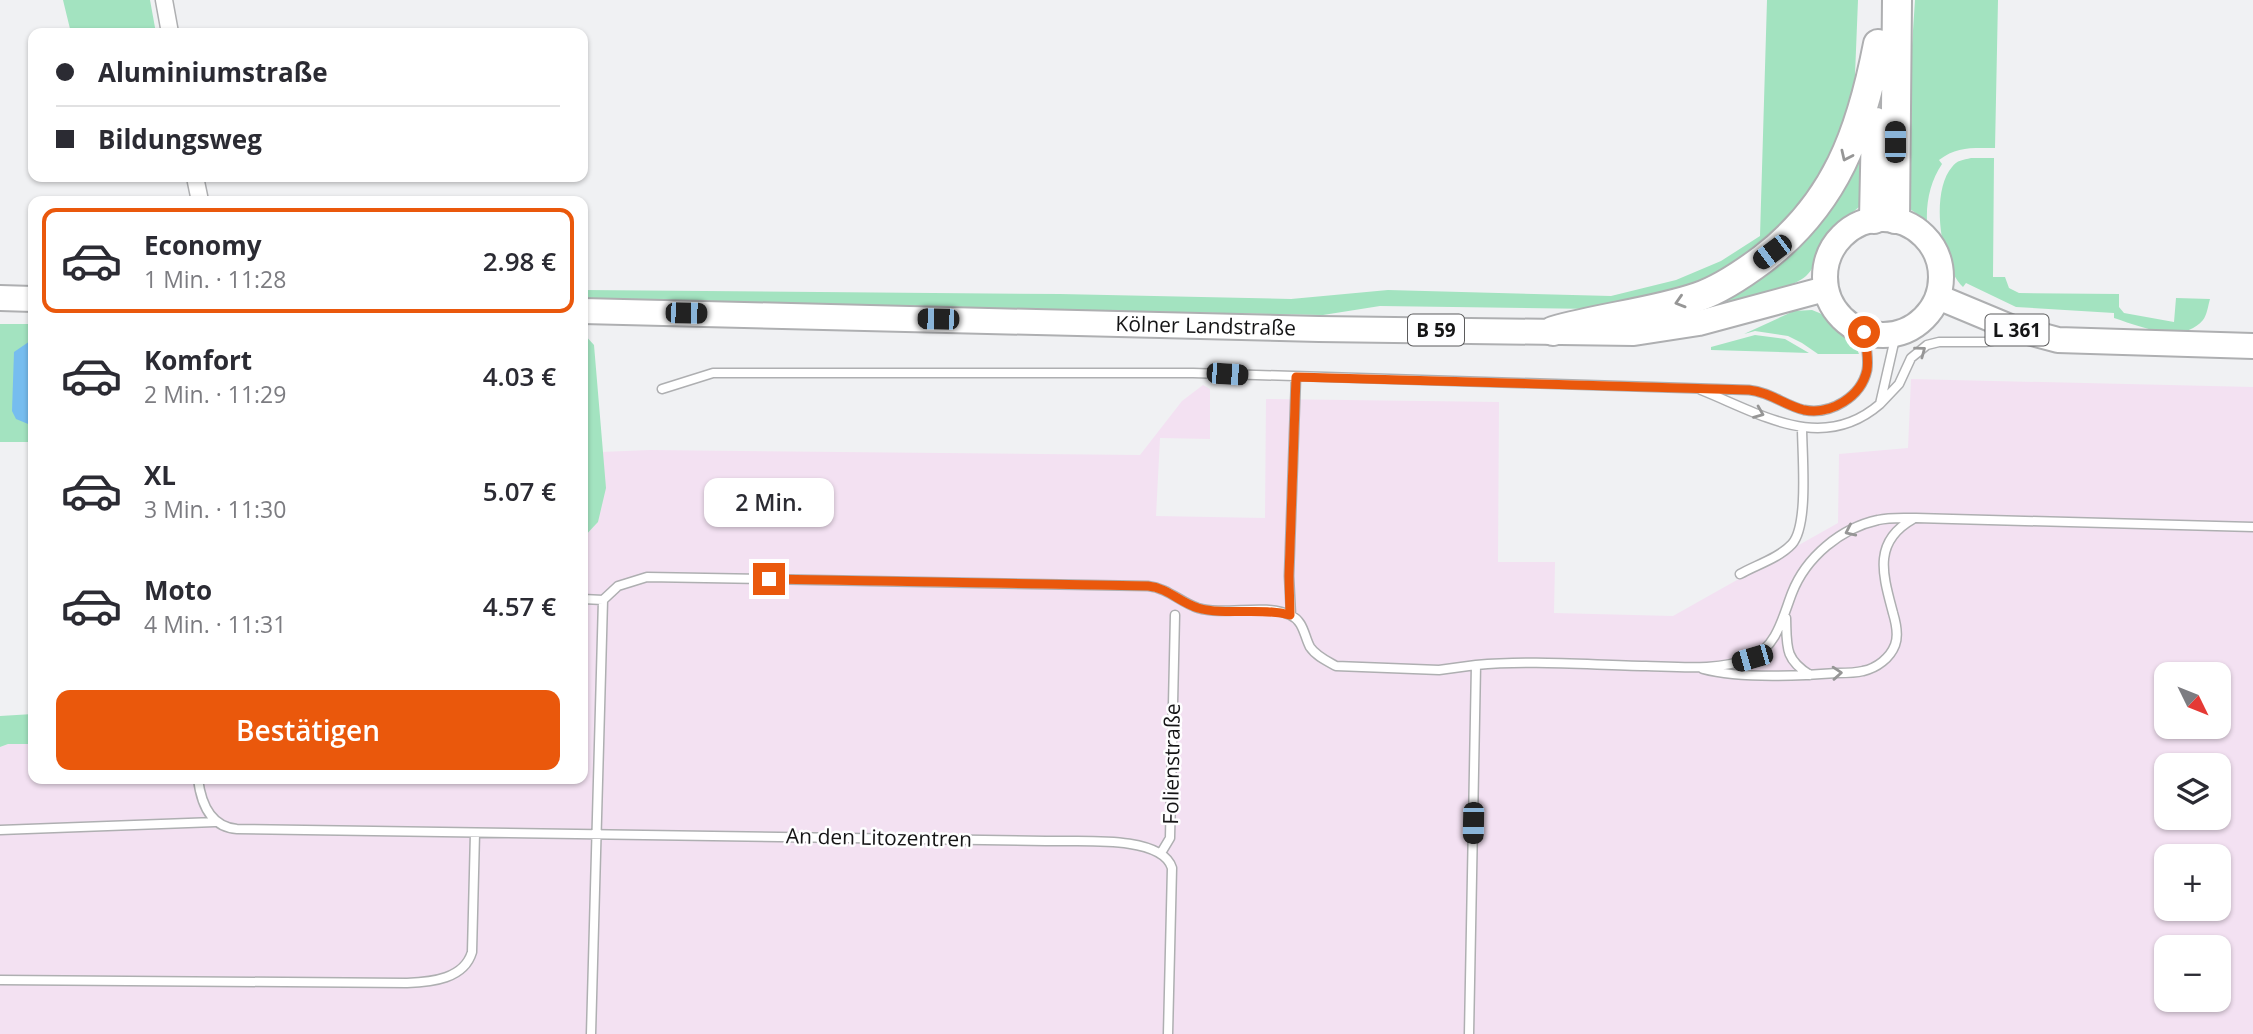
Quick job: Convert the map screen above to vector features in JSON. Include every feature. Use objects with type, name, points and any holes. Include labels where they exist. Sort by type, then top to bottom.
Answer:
[{"type":"highway","points":[[1879,0],[1884,219]]},
{"type":"highway","points":[[1884,219],[1897,0]]},
{"type":"highway","points":[[1553,331],[1664,308],[1702,296],[1738,276],[1772,252],[1815,208],[1845,159],[1859,122],[1878,44]]},
{"type":"main road","points":[[1884,219],[1916,228],[1932,245],[1941,270],[1938,297],[1921,321],[1896,334],[1880,335],[1851,326],[1839,316],[1825,289],[1826,261],[1835,244],[1847,230],[1884,219]]},
{"type":"main road","name":"Kölner Landstraße","points":[[588,311],[1319,329],[1634,332],[1672,328],[1825,289]]},
{"type":"main road","name":"L 361","points":[[1938,297],[2031,334],[2069,341],[2253,346]]},
{"type":"main road","points":[[0,298],[28,299]]},
{"type":"street","points":[[164,0],[169,28]]},
{"type":"lane","points":[[662,389],[713,373],[1194,373],[1695,387],[1761,391],[1805,410],[1829,408],[1847,400],[1863,382],[1868,362],[1864,332]]},
{"type":"lane","points":[[1880,404],[1896,334]]},
{"type":"lane","points":[[1695,387],[1771,418],[1802,427],[1828,429],[1850,424],[1880,404],[1899,384],[1911,358],[1927,345],[1940,342],[1985,342],[2031,334]]},
{"type":"lane","points":[[1290,615],[1296,377]]},
{"type":"lane","points":[[1740,574],[1785,550],[1798,534],[1802,514],[1802,427]]},
{"type":"lane","points":[[1696,667],[1718,673],[1811,675],[1863,671],[1879,664],[1889,656],[1896,643],[1897,626],[1884,580],[1884,553],[1889,538],[1900,526],[1916,518]]},
{"type":"lane","points":[[591,1034],[603,600],[618,586],[647,577],[1148,586],[1163,589],[1199,608],[1273,611],[1290,615],[1301,625],[1310,646],[1323,660],[1336,666],[1439,670],[1509,662],[1696,667],[1736,662],[1752,658],[1763,651],[1786,615],[1792,592],[1801,576],[1826,547],[1844,532],[1879,520],[1916,518],[2253,527]]},
{"type":"lane","points":[[588,598],[603,600]]},
{"type":"lane","name":"Folienstraße","points":[[1168,1034],[1172,870],[1169,860],[1161,853],[1170,838],[1175,615]]},
{"type":"lane","points":[[1786,615],[1787,646],[1791,659],[1811,675]]},
{"type":"lane","points":[[1469,1034],[1476,665]]},
{"type":"lane","points":[[199,784],[204,805],[215,822]]},
{"type":"lane","name":"An den Litozentren","points":[[0,830],[215,822],[225,828],[237,829],[1107,842],[1138,845],[1161,853]]},
{"type":"lane","points":[[0,980],[407,983],[448,976],[464,966],[472,952],[475,833]]},
{"type":"shaded area","points":[[1911,379],[2253,387],[2253,1034],[0,1034],[0,747],[8,744],[28,744],[28,784],[588,784],[588,533],[598,522],[601,452],[650,450],[1140,455],[1182,401],[1203,385],[1210,389],[1210,439],[1160,438],[1156,516],[1265,518],[1266,399],[1499,402],[1498,562],[1555,562],[1554,613],[1673,616],[1838,523],[1839,454],[1908,448]]},
{"type":"green space","points":[[63,0],[150,0],[155,28],[70,28]]},
{"type":"green space","points":[[1767,0],[1858,0],[1854,100],[1818,184],[1770,241],[1695,288],[1595,309],[1380,306],[1323,315],[588,300],[588,290],[1291,299],[1388,290],[1611,296],[1676,280],[1721,261],[1760,236]]},
{"type":"green space","points":[[1915,0],[1998,0],[1995,148],[1959,150],[1939,160],[1942,164],[1930,191],[1927,221],[1910,209],[1902,197]]},
{"type":"green space","points":[[1868,113],[1864,202],[1829,232],[1810,272],[1786,286],[1698,308],[1764,268]]},
{"type":"green space","points":[[1971,158],[1994,158],[1993,277],[2005,277],[2009,288],[2019,293],[2119,294],[2119,307],[2124,313],[2174,322],[2176,298],[2210,299],[2203,320],[2184,331],[2160,331],[2114,318],[2114,313],[2016,307],[1966,283],[1963,287],[1948,262],[1944,246],[1941,193],[1945,178],[1952,167]]},
{"type":"green space","points":[[1812,310],[1840,327],[1852,340],[1859,354],[1818,354],[1788,336],[1755,331],[1744,334],[1794,311]]},
{"type":"green space","points":[[0,324],[28,324],[28,442],[0,442]]},
{"type":"green space","points":[[1755,335],[1785,339],[1809,353],[1711,350],[1711,347]]},
{"type":"green space","points":[[588,338],[594,345],[606,488],[598,522],[588,533]]},
{"type":"green space","points":[[28,714],[28,744],[8,744],[0,747],[0,716]]},
{"type":"water","points":[[28,342],[28,424],[16,419],[12,411],[14,352]]},
{"type":"route","points":[[769,579],[1148,586],[1171,592],[1199,608],[1273,611],[1290,615],[1296,377],[1749,390],[1771,394],[1799,408],[1820,411],[1847,400],[1863,382],[1868,362],[1864,332]]}]
